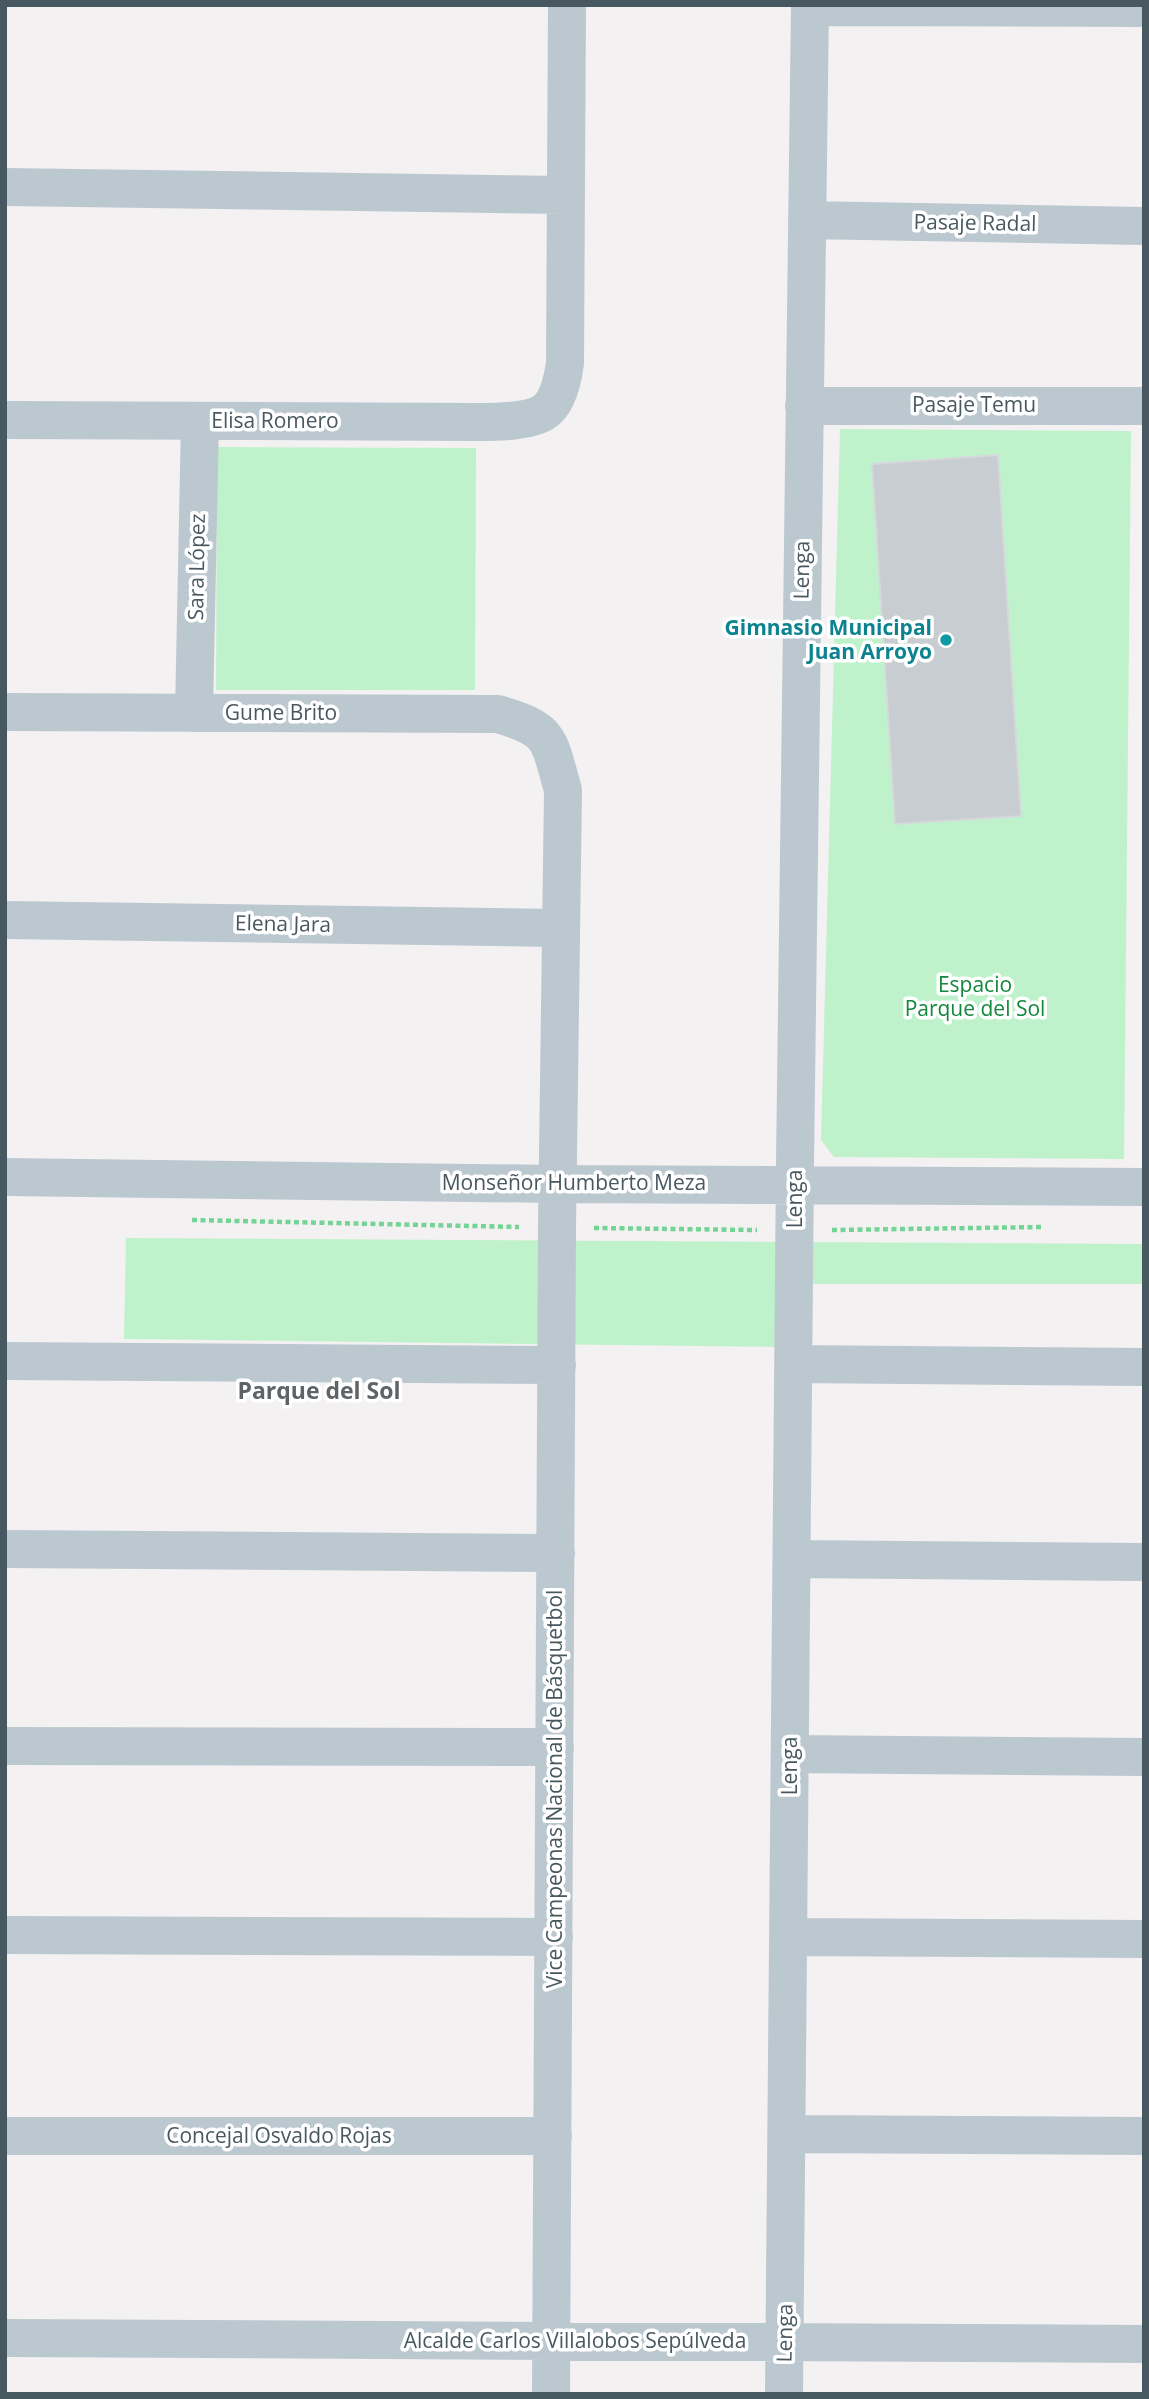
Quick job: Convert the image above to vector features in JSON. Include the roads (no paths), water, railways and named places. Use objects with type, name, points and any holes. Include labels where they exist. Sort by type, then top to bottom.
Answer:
[{"type":"street","points":[[5,187],[566,195],[566,5]]},
{"type":"street","points":[[810,6],[1144,8]]},
{"type":"street","name":"Lenga","points":[[784,2394],[795,1185],[810,6]]},
{"type":"street","name":"Elisa Romero","points":[[5,420],[511,422],[544,412],[561,388],[565,363],[566,195]]},
{"type":"street","name":"Pasaje Radal","points":[[807,220],[1144,226]]},
{"type":"street","name":"Pasaje Temu","points":[[804,406],[1144,406]]},
{"type":"street","name":"Sara López","points":[[194,712],[200,421]]},
{"type":"street","name":"Gume Brito","points":[[5,712],[499,714],[529,723],[549,741]]},
{"type":"street","name":"Vice Campeonas Nacional de Básquetbol","points":[[549,741],[563,790],[551,2394]]},
{"type":"street","name":"Elena Jara","points":[[5,920],[561,928]]},
{"type":"street","name":"Monseñor Humberto Meza","points":[[5,1177],[558,1184],[1144,1187]]},
{"type":"street","points":[[5,1361],[557,1365]]},
{"type":"street","points":[[794,1364],[1144,1367]]},
{"type":"street","points":[[5,1549],[556,1553]]},
{"type":"street","points":[[792,1559],[1144,1562]]},
{"type":"street","points":[[5,1746],[555,1747]]},
{"type":"street","points":[[790,1754],[1144,1757]]},
{"type":"street","points":[[5,1935],[554,1937]]},
{"type":"street","points":[[789,1937],[1144,1939]]},
{"type":"street","points":[[787,2134],[1144,2136]]},
{"type":"street","name":"Concejal Osvaldo Rojas","points":[[5,2136],[553,2136]]},
{"type":"street","name":"Alcalde Carlos Villalobos Sepúlveda","points":[[5,2338],[1144,2344]]},
{"type":"place","name":"Gimnasio Municipal Juan Arroyo","points":[[946,640]]},
{"type":"district","name":"Parque del Sol","points":[[319,1391]]},
{"type":"park label","name":"Espacio Parque del Sol","points":[[975,997]]}]
